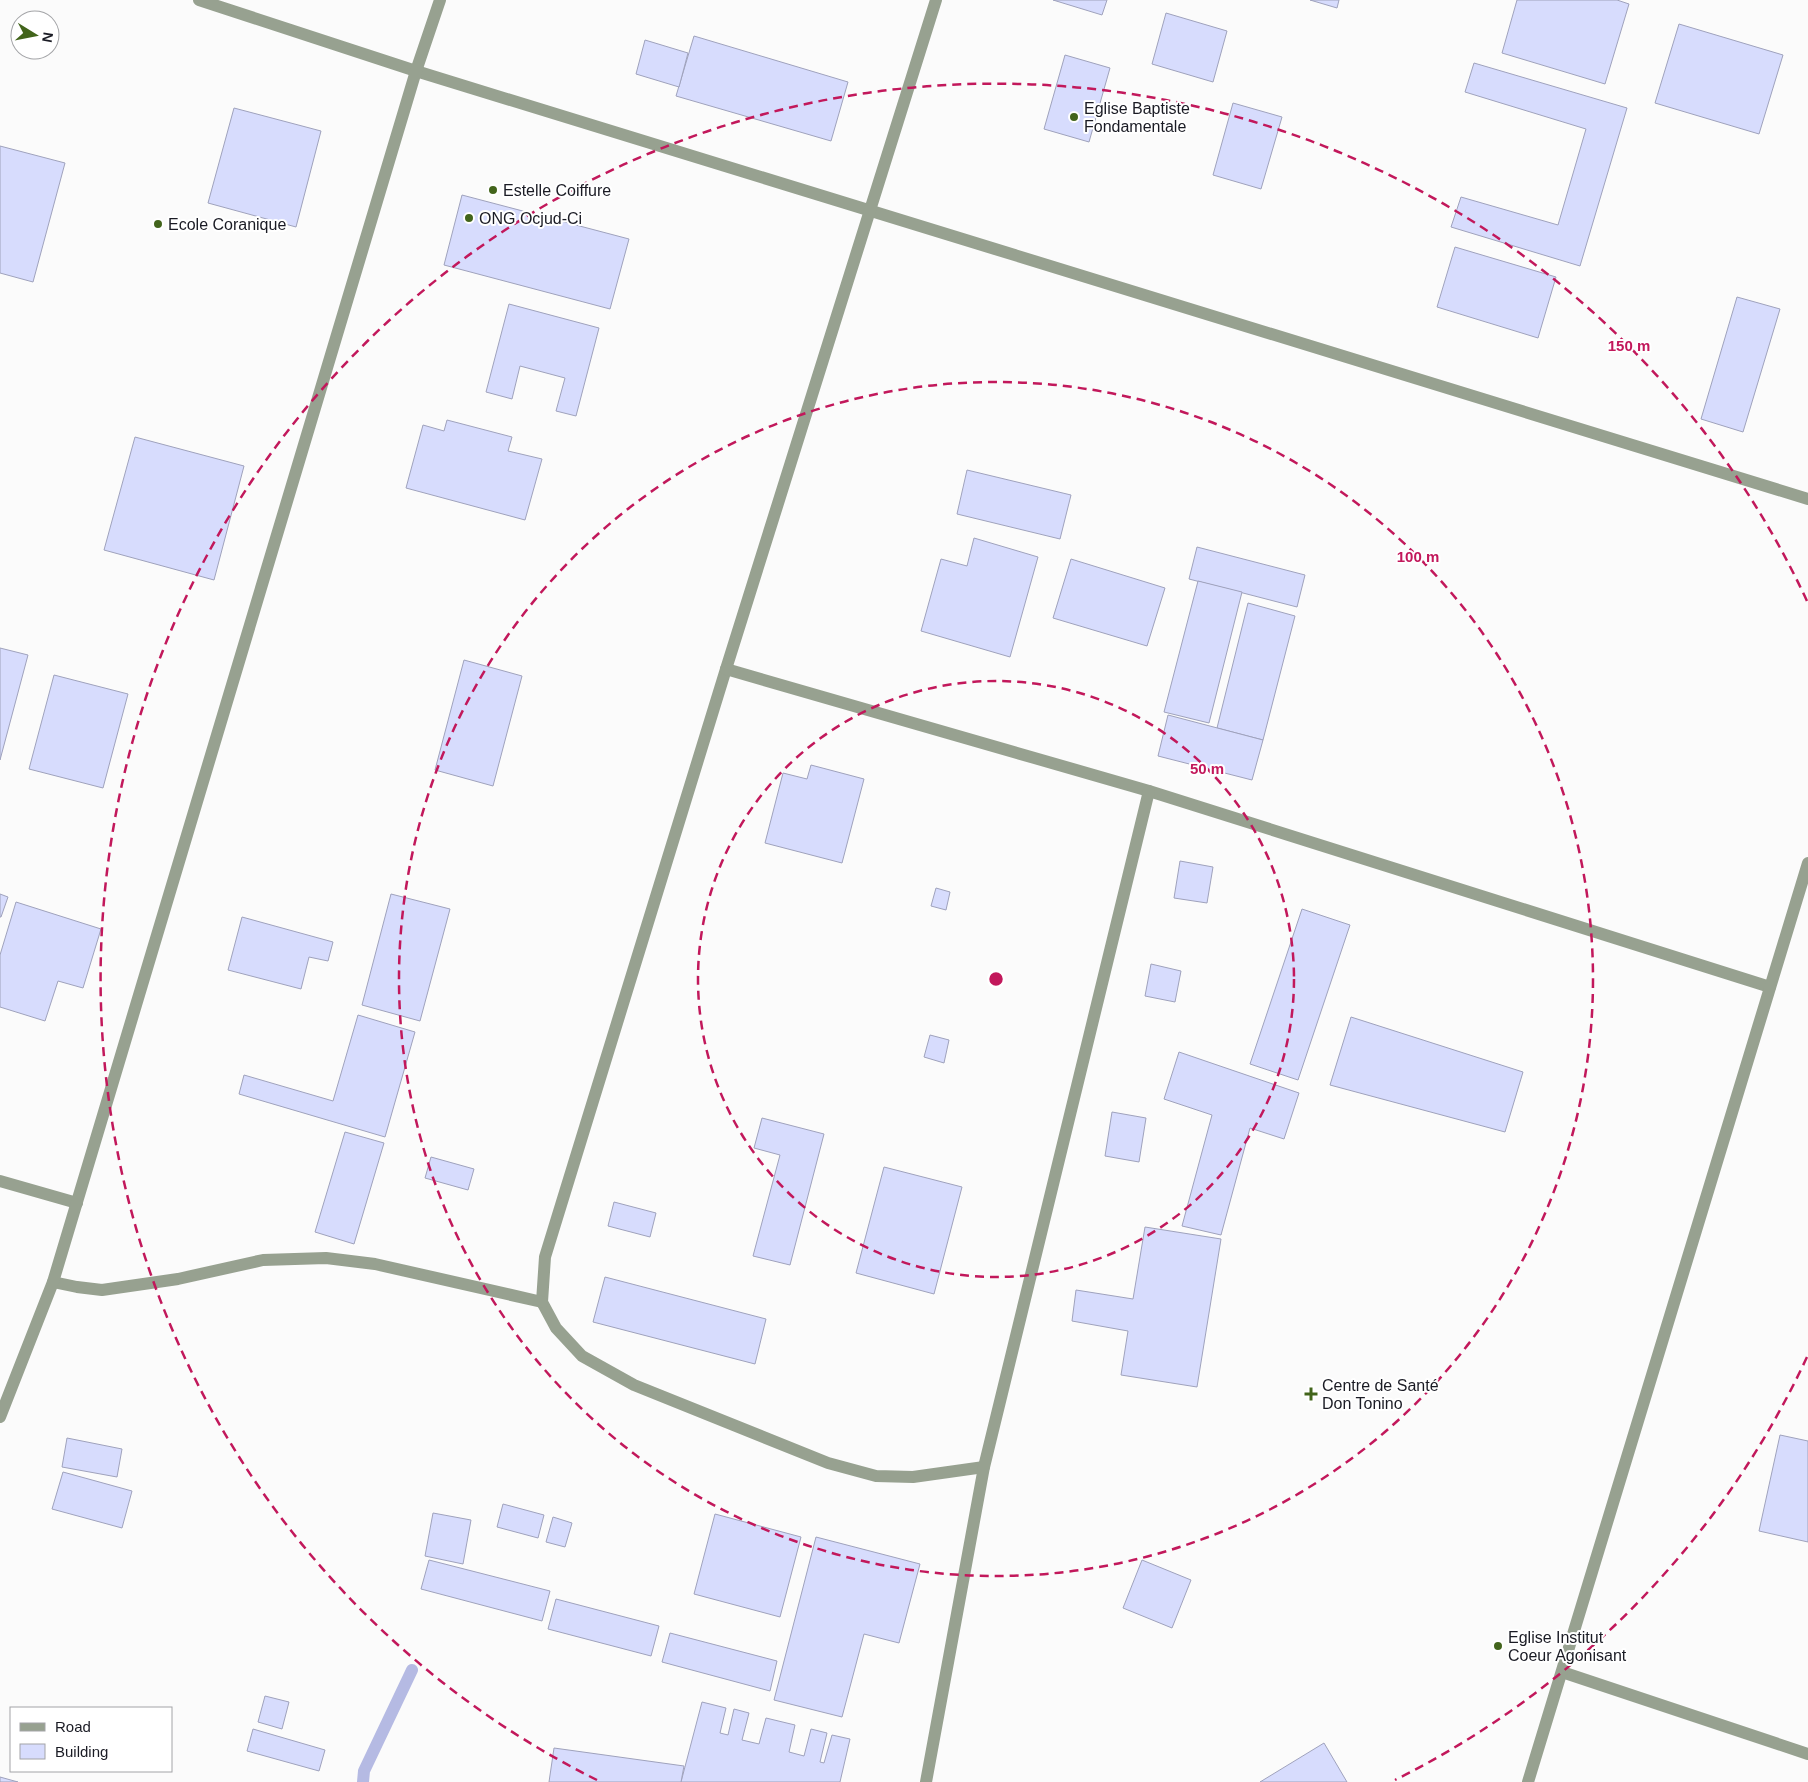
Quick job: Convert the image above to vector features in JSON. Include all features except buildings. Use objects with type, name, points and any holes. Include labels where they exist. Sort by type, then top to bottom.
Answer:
[{"type":"street","points":[[199,0],[416,71],[1808,499]]},
{"type":"street","points":[[0,1417],[54,1282],[416,71],[440,0]]},
{"type":"street","points":[[936,0],[726,669],[545,1257],[542,1302],[556,1328],[582,1356],[634,1385],[828,1463],[876,1476],[914,1477],[984,1467]]},
{"type":"street","points":[[726,669],[1149,791],[1770,987]]},
{"type":"street","points":[[926,1782],[984,1467],[1149,791]]},
{"type":"street","points":[[1528,1782],[1808,863]]},
{"type":"street","points":[[0,1182],[78,1203]]},
{"type":"street","points":[[54,1282],[102,1290],[178,1279],[263,1260],[326,1258],[375,1264],[542,1302]]},
{"type":"street","points":[[1562,1672],[1808,1754]]},
{"type":"waterway","points":[[363,1782],[364,1771],[412,1670]]},
{"type":"place","name":"Eglise Baptiste Fondamentale","points":[[1074,117]]},
{"type":"place","name":"Estelle Coiffure","points":[[493,190]]},
{"type":"place","name":"ONG Ocjud-Ci","points":[[469,218]]},
{"type":"place","name":"Ecole Coranique","points":[[158,224]]},
{"type":"place","name":"Centre de Santé Don Tonino","points":[[1311,1394]]},
{"type":"place","name":"Eglise Institut Coeur Agonisant","points":[[1498,1646]]}]
